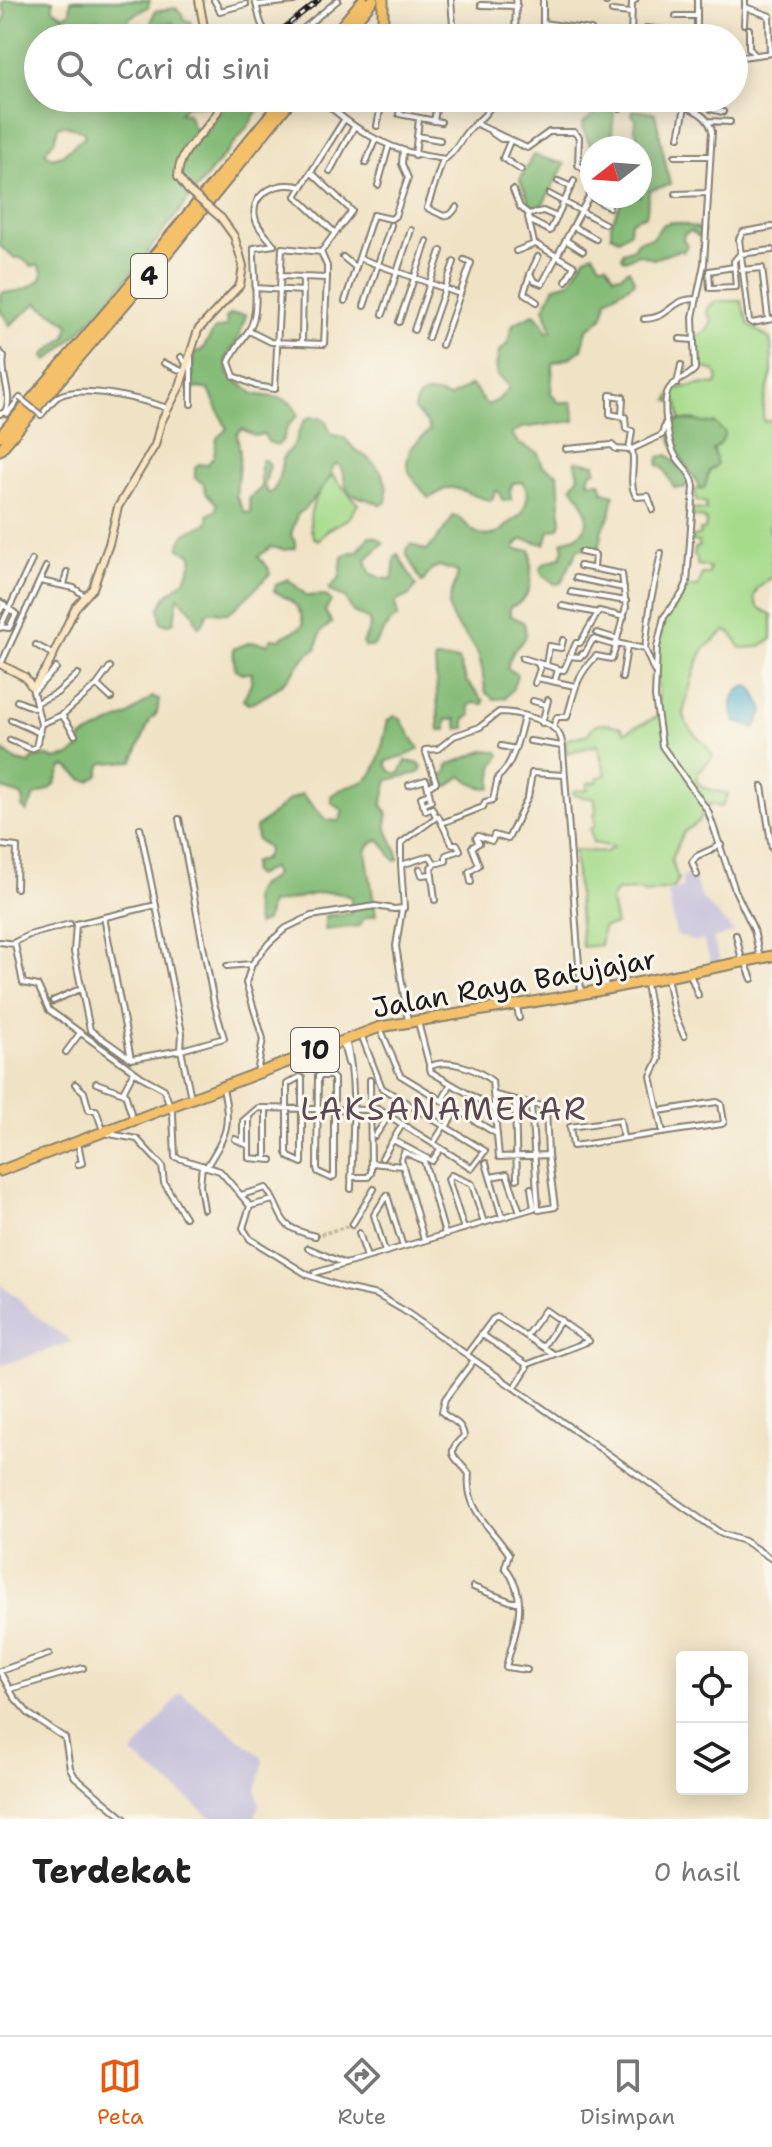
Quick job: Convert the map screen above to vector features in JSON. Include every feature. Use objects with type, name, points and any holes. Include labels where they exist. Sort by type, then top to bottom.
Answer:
[{"type":"highway","points":[[343,24],[363,0]]},
{"type":"highway","points":[[353,24],[373,0]]},
{"type":"highway","points":[[383,0],[383,19]]},
{"type":"highway","name":"4","points":[[0,436],[272,112]]},
{"type":"highway","name":"4","points":[[0,450],[284,112]]},
{"type":"highway","name":"Jalan Raya Batujajar","points":[[0,1171],[380,1027],[581,994],[772,956]]},
{"type":"street","points":[[199,0],[203,24]]},
{"type":"street","points":[[214,0],[220,11],[246,4]]},
{"type":"street","points":[[309,24],[338,0]]},
{"type":"street","points":[[451,0],[453,24]]},
{"type":"street","points":[[543,0],[543,23],[550,24]]},
{"type":"street","points":[[630,24],[632,2],[635,0]]},
{"type":"street","points":[[745,0],[747,24]]},
{"type":"street","points":[[262,24],[256,2],[294,1]]},
{"type":"street","points":[[689,1],[697,1],[697,24]]},
{"type":"street","points":[[481,5],[516,3],[515,24]]},
{"type":"street","points":[[745,7],[771,16],[771,52],[748,56]]},
{"type":"street","points":[[612,11],[630,13]]},
{"type":"street","points":[[676,16],[697,16]]},
{"type":"street","points":[[762,30],[769,31]]},
{"type":"street","points":[[748,37],[749,48],[755,55]]},
{"type":"street","points":[[33,690],[54,655],[75,608],[93,588],[102,569],[118,507],[155,445],[161,422],[184,372],[184,360],[201,326],[233,295],[242,280],[243,266],[237,244],[221,218],[188,190],[178,177],[180,160],[217,112]]},
{"type":"street","points":[[335,112],[375,140],[415,155],[443,159],[450,157],[467,131],[487,112]]},
{"type":"street","points":[[377,126],[380,112]]},
{"type":"street","points":[[400,112],[441,122]]},
{"type":"street","points":[[434,121],[436,112]]},
{"type":"street","points":[[679,137],[683,112]]},
{"type":"street","points":[[566,449],[612,445],[616,449],[630,450],[662,435],[668,392],[695,369],[693,317],[704,264],[712,131],[708,121],[697,112]]},
{"type":"street","points":[[415,155],[419,119]]},
{"type":"street","points":[[672,119],[680,120]]},
{"type":"street","points":[[335,233],[296,196],[344,120]]},
{"type":"street","points":[[708,121],[730,122]]},
{"type":"street","points":[[477,124],[501,139],[527,148],[549,132],[576,133],[580,166]]},
{"type":"street","points":[[330,171],[354,127]]},
{"type":"street","points":[[417,136],[440,140]]},
{"type":"street","points":[[366,163],[375,140]]},
{"type":"street","points":[[508,140],[503,158],[521,170]]},
{"type":"street","points":[[378,185],[389,145]]},
{"type":"street","points":[[345,301],[373,215],[391,219],[395,216],[408,178],[402,164],[403,151]]},
{"type":"street","points":[[675,156],[710,156]]},
{"type":"street","points":[[443,159],[427,208],[444,216],[457,207]]},
{"type":"street","points":[[312,173],[352,211],[321,252]]},
{"type":"street","points":[[558,181],[572,187]]},
{"type":"street","points":[[513,190],[520,207],[550,232],[574,181]]},
{"type":"street","points":[[274,245],[256,220],[256,203],[276,186],[292,184],[302,187]]},
{"type":"street","points":[[689,193],[690,200]]},
{"type":"street","points":[[676,194],[708,193]]},
{"type":"street","points":[[549,194],[605,224]]},
{"type":"street","points":[[530,274],[534,281],[544,283],[583,208]]},
{"type":"street","points":[[529,217],[543,211],[557,217]]},
{"type":"street","points":[[529,217],[535,244]]},
{"type":"street","points":[[364,306],[391,225]]},
{"type":"street","points":[[574,227],[596,239]]},
{"type":"street","points":[[741,270],[762,268],[770,318],[752,323],[749,321],[741,270],[740,233],[772,227]]},
{"type":"street","points":[[383,314],[411,230]]},
{"type":"street","points":[[399,322],[427,241]]},
{"type":"street","points":[[567,241],[583,251]]},
{"type":"street","points":[[516,251],[535,244],[559,256],[574,266],[566,281]]},
{"type":"street","points":[[282,248],[275,389],[251,385],[234,376],[229,362],[238,343],[249,331],[255,288],[254,248],[274,245],[321,252]]},
{"type":"street","points":[[734,267],[709,271],[710,288],[736,287],[734,259],[740,254],[772,250]]},
{"type":"street","points":[[414,330],[441,251]]},
{"type":"street","points":[[249,331],[270,342],[324,344],[327,266],[321,252]]},
{"type":"street","points":[[343,257],[355,267]]},
{"type":"street","points":[[537,302],[524,293],[538,257]]},
{"type":"street","points":[[359,258],[460,294]]},
{"type":"street","points":[[442,345],[471,263],[464,260]]},
{"type":"street","points":[[428,338],[454,262]]},
{"type":"street","points":[[282,276],[327,278]]},
{"type":"street","points":[[302,343],[303,277]]},
{"type":"street","points":[[255,288],[303,291]]},
{"type":"street","points":[[644,319],[667,313],[678,302],[697,299]]},
{"type":"street","points":[[680,339],[694,340]]},
{"type":"street","points":[[190,351],[191,404]]},
{"type":"street","points":[[0,352],[4,357],[3,380],[9,401],[2,413],[7,414],[20,398],[41,415],[58,397],[82,390],[151,401],[170,408]]},
{"type":"street","points":[[164,363],[184,372]]},
{"type":"street","points":[[677,384],[681,365]]},
{"type":"street","points":[[622,416],[610,414],[610,395],[623,397],[622,416],[626,429],[632,431],[632,491],[637,497],[648,496],[653,510]]},
{"type":"street","points":[[666,418],[674,452],[691,474],[694,486],[687,583],[661,625],[654,673],[663,747],[702,800],[735,890],[754,930],[760,959]]},
{"type":"street","points":[[581,552],[595,555],[594,568]]},
{"type":"street","points":[[654,673],[645,649],[649,608],[661,553]]},
{"type":"street","points":[[0,627],[32,560]]},
{"type":"street","points":[[580,566],[622,574],[626,601],[616,643],[621,646]]},
{"type":"street","points":[[10,740],[33,749],[40,733],[41,724],[33,690],[25,677],[0,664],[46,567]]},
{"type":"street","points":[[64,585],[67,572]]},
{"type":"street","points":[[576,578],[624,588]]},
{"type":"street","points":[[40,581],[64,585],[85,596]]},
{"type":"street","points":[[571,592],[626,601]]},
{"type":"street","points":[[0,611],[2,603],[10,607]]},
{"type":"street","points":[[562,606],[624,617]]},
{"type":"street","points":[[589,609],[598,612]]},
{"type":"street","points":[[522,658],[564,670],[576,643],[580,643],[598,612]]},
{"type":"street","points":[[597,633],[617,639]]},
{"type":"street","points":[[569,656],[584,655],[593,639],[645,649]]},
{"type":"street","points":[[546,665],[549,646],[561,648],[563,640]]},
{"type":"street","points":[[36,645],[54,655]]},
{"type":"street","points":[[621,646],[622,678]]},
{"type":"street","points":[[553,728],[557,717],[567,717],[575,686],[584,667],[596,656],[612,659],[621,646]]},
{"type":"street","points":[[538,663],[537,668],[540,669],[536,681],[555,681],[575,686]]},
{"type":"street","points":[[41,724],[62,715],[97,685],[110,667]]},
{"type":"street","points":[[33,690],[56,668]]},
{"type":"street","points":[[555,681],[558,669]]},
{"type":"street","points":[[17,701],[37,706],[78,674]]},
{"type":"street","points":[[97,685],[111,698]]},
{"type":"street","points":[[533,701],[547,702],[542,723]]},
{"type":"street","points":[[435,900],[431,867],[446,861],[446,855],[460,850],[457,844],[452,844],[432,808],[426,811],[423,805],[421,797],[436,783],[425,750],[438,749],[454,736],[480,727],[499,712],[553,728],[560,736],[562,746],[581,994]]},
{"type":"street","points":[[62,715],[75,735]]},
{"type":"street","points":[[442,823],[493,800],[498,777],[515,749],[524,717]]},
{"type":"street","points":[[11,720],[40,733]]},
{"type":"street","points":[[530,741],[562,746]]},
{"type":"street","points":[[501,746],[515,749]]},
{"type":"street","points":[[471,882],[469,872],[479,865],[472,847],[479,843],[476,838],[492,841],[494,835],[508,839],[528,797],[532,773],[564,775]]},
{"type":"street","points":[[409,785],[434,777]]},
{"type":"street","points":[[423,805],[430,802],[426,780]]},
{"type":"street","points":[[762,786],[772,848]]},
{"type":"street","points":[[436,817],[402,841],[404,907],[395,939],[413,1020],[431,1072],[496,1110]]},
{"type":"street","points":[[156,905],[76,924],[74,952],[90,1030],[131,1059],[222,1040],[179,819]]},
{"type":"street","points":[[140,828],[182,1033],[181,1050],[190,1093]]},
{"type":"street","points":[[0,845],[17,847],[16,888]]},
{"type":"street","points":[[697,875],[692,862],[697,856],[721,845]]},
{"type":"street","points":[[401,865],[430,856],[435,864]]},
{"type":"street","points":[[421,872],[432,876]]},
{"type":"street","points":[[257,1075],[263,1039],[254,1001],[246,984],[252,964],[269,943],[286,928],[311,916],[375,906],[402,908]]},
{"type":"street","points":[[104,917],[131,1059]]},
{"type":"street","points":[[0,942],[13,943],[29,935],[70,924]]},
{"type":"street","points":[[736,935],[752,979]]},
{"type":"street","points":[[13,943],[23,983],[37,985],[49,1010],[164,1089],[171,1107],[175,1157],[226,1176],[250,1206]]},
{"type":"street","points":[[227,966],[252,964]]},
{"type":"street","points":[[605,989],[606,971]]},
{"type":"street","points":[[619,972],[619,987]]},
{"type":"street","points":[[690,974],[698,995]]},
{"type":"street","points":[[667,977],[676,1018],[684,1036]]},
{"type":"street","points":[[645,982],[659,1059],[651,1076],[663,1133]]},
{"type":"street","points":[[53,1001],[82,988]]},
{"type":"street","points":[[517,1004],[519,1018]]},
{"type":"street","points":[[380,1027],[398,1072],[497,1134]]},
{"type":"street","points":[[66,1052],[80,1033]]},
{"type":"street","points":[[361,1034],[382,1088],[485,1151],[472,1168],[378,1109]]},
{"type":"street","points":[[344,1040],[350,1069],[352,1110],[351,1189]]},
{"type":"street","points":[[429,1067],[445,1064],[471,1069],[491,1080],[495,1095],[499,1157],[548,1155]]},
{"type":"street","points":[[134,1071],[124,1093],[134,1122]]},
{"type":"street","points":[[318,1076],[334,1079],[334,1176],[331,1178],[318,1172],[317,1168],[318,1109],[318,1076]]},
{"type":"street","points":[[300,1077],[302,1109],[302,1163],[287,1153],[288,1083],[300,1077]]},
{"type":"street","points":[[351,1177],[369,1177],[370,1080]]},
{"type":"street","points":[[96,1083],[124,1093]]},
{"type":"street","points":[[75,1084],[84,1092],[89,1110],[96,1110],[104,1133],[137,1139],[163,1166],[164,1183],[185,1217]]},
{"type":"street","points":[[442,1101],[451,1084]]},
{"type":"street","points":[[204,1209],[200,1186],[205,1166],[224,1140],[228,1125],[229,1110],[223,1089]]},
{"type":"street","points":[[495,1095],[546,1107],[553,1209],[538,1209],[531,1105]]},
{"type":"street","points":[[515,1100],[517,1179]]},
{"type":"street","points":[[623,1138],[620,1120],[570,1127],[573,1146],[724,1122],[721,1106],[717,1102],[659,1111]]},
{"type":"street","points":[[266,1108],[269,1160],[249,1158],[243,1121],[258,1108],[266,1108],[287,1109],[371,1110]]},
{"type":"street","points":[[433,1144],[457,1109]]},
{"type":"street","points":[[375,1136],[388,1117]]},
{"type":"street","points":[[382,1158],[402,1125]]},
{"type":"street","points":[[235,1139],[246,1145]]},
{"type":"street","points":[[393,1140],[432,1161],[441,1148]]},
{"type":"street","points":[[78,1143],[82,1163],[78,1164]]},
{"type":"street","points":[[424,1240],[402,1166],[400,1157],[404,1152],[424,1161],[445,1234]]},
{"type":"street","points":[[371,1163],[402,1166]]},
{"type":"street","points":[[486,1163],[502,1217]]},
{"type":"street","points":[[491,1177],[508,1174],[520,1212]]},
{"type":"street","points":[[464,1229],[448,1179],[451,1175],[472,1184],[484,1223]]},
{"type":"street","points":[[241,1195],[265,1188],[285,1224],[295,1231],[315,1236]]},
{"type":"street","points":[[315,1273],[534,1208],[531,1188]]},
{"type":"street","points":[[352,1225],[374,1189]]},
{"type":"street","points":[[385,1252],[374,1215],[387,1195],[403,1247]]},
{"type":"street","points":[[250,1206],[273,1200]]},
{"type":"street","points":[[250,1206],[243,1228],[256,1243],[308,1275],[383,1298],[722,1534],[744,1541],[772,1559]]},
{"type":"street","points":[[359,1233],[367,1257]]},
{"type":"street","points":[[358,1260],[362,1246]]},
{"type":"street","points":[[308,1248],[344,1264]]},
{"type":"street","points":[[526,1336],[543,1310],[589,1340],[526,1365]]},
{"type":"street","points":[[467,1354],[497,1317],[552,1353]]},
{"type":"street","points":[[543,1347],[561,1320]]},
{"type":"street","points":[[481,1334],[526,1365]]},
{"type":"street","points":[[474,1360],[448,1394],[442,1412],[463,1430],[464,1436],[454,1444],[452,1452],[469,1474],[471,1502],[509,1554],[505,1567],[517,1589],[518,1631],[506,1667],[527,1670]]},
{"type":"street","points":[[514,1388],[526,1365]]},
{"type":"street","points":[[473,1587],[518,1602]]},
{"type":"street","points":[[49,1654],[0,1671],[29,1714],[62,1735],[67,1743],[71,1772],[125,1819]]},
{"type":"street","points":[[10,1689],[83,1668]]},
{"type":"street","points":[[53,1678],[56,1688]]},
{"type":"shaded area","points":[[690,873],[700,896],[734,932],[713,939],[721,964],[713,967],[703,940],[695,942],[676,935],[668,893],[682,887],[682,877]]},
{"type":"shaded area","points":[[0,1285],[35,1315],[72,1342],[0,1366]]},
{"type":"shaded area","points":[[181,1693],[262,1757],[263,1765],[256,1790],[260,1805],[254,1819],[213,1819],[132,1754]]},
{"type":"green space","points":[[4,0],[53,0],[53,9],[64,16],[70,12],[71,0],[150,0],[148,7],[129,18],[129,24],[99,24],[98,19],[81,24],[24,24],[24,112],[180,112],[188,114],[193,127],[203,136],[219,112],[256,112],[112,297],[47,361],[44,355],[66,337],[69,324],[37,303],[10,325],[0,310],[0,295],[3,292],[24,289],[42,278],[38,265],[31,266],[21,258],[14,258],[0,246],[0,32],[6,14],[2,5]],"holes":[[[64,125],[82,130],[85,136],[62,155],[53,158],[45,152],[55,139],[58,127]]]},
{"type":"green space","points":[[176,8],[183,14],[184,21],[191,21],[191,24],[151,24],[155,11]]},
{"type":"green space","points":[[595,112],[614,112],[612,134],[619,136],[586,136],[583,123]]},
{"type":"green space","points":[[633,112],[655,113],[670,185],[652,190],[652,136],[636,136],[636,119]]},
{"type":"green space","points":[[533,155],[565,164],[541,207],[532,208],[520,180]]},
{"type":"green space","points":[[618,208],[647,208],[646,215],[631,221],[630,231],[619,239],[611,235],[611,224]]},
{"type":"green space","points":[[670,222],[703,229],[704,232],[699,237],[691,231],[684,234],[683,240],[687,245],[683,252],[680,250],[653,259],[638,254],[625,260],[622,258],[623,252],[632,249],[638,241],[653,238],[662,225]]},
{"type":"green space","points":[[593,253],[600,264],[607,264],[614,276],[629,269],[635,282],[607,299],[602,318],[587,329],[582,349],[571,357],[553,363],[551,393],[558,402],[572,402],[575,421],[521,428],[512,434],[519,444],[538,453],[543,466],[558,474],[561,522],[559,528],[549,531],[545,544],[522,539],[515,547],[516,550],[530,550],[531,553],[528,592],[510,607],[510,615],[524,623],[526,635],[513,652],[507,668],[517,675],[513,688],[505,698],[494,699],[486,693],[473,645],[456,624],[449,609],[458,572],[439,566],[432,569],[422,583],[407,555],[407,548],[412,544],[428,549],[453,516],[460,518],[477,533],[494,535],[521,515],[527,490],[522,482],[513,483],[511,500],[503,501],[498,491],[495,491],[492,500],[450,488],[428,498],[410,474],[407,463],[410,449],[430,430],[414,410],[415,403],[427,394],[449,398],[471,385],[488,405],[498,400],[508,385],[497,376],[496,366],[499,352],[507,344],[513,324],[534,314],[543,322],[547,332],[552,331],[544,308],[555,286],[570,282],[585,258]]},
{"type":"green space","points":[[715,301],[741,301],[749,325],[770,339],[771,343],[772,372],[763,415],[764,422],[772,420],[772,511],[769,528],[772,577],[757,589],[754,598],[758,607],[772,615],[772,639],[759,647],[741,648],[732,634],[726,631],[703,651],[691,683],[684,716],[689,728],[713,757],[699,771],[696,781],[704,788],[728,794],[722,807],[709,804],[698,822],[684,832],[671,859],[678,879],[674,888],[645,893],[639,890],[616,891],[611,901],[616,925],[603,927],[600,945],[582,947],[574,850],[606,852],[613,847],[593,843],[590,829],[595,826],[595,799],[573,795],[573,791],[587,790],[588,783],[597,782],[598,777],[606,775],[597,745],[567,753],[565,740],[588,734],[599,723],[622,727],[625,732],[659,716],[657,653],[664,619],[687,587],[698,587],[702,574],[709,574],[710,567],[697,565],[694,556],[699,542],[692,541],[692,537],[700,535],[700,530],[705,530],[707,522],[692,516],[692,509],[706,510],[706,503],[696,500],[695,490],[704,487],[709,471],[715,467],[714,447],[706,425],[696,420],[680,420],[678,403],[668,401],[674,389],[716,385],[718,379],[715,371],[698,366],[696,337],[710,327],[708,308]]},
{"type":"green space","points":[[231,314],[246,315],[238,340],[226,359],[229,375],[254,394],[285,400],[298,415],[288,425],[278,445],[268,442],[264,434],[255,436],[242,429],[237,434],[240,453],[236,496],[244,512],[251,513],[249,499],[261,488],[261,460],[270,465],[264,486],[271,493],[278,482],[284,457],[304,422],[312,417],[326,421],[331,434],[343,437],[375,465],[384,478],[386,502],[381,505],[350,493],[341,467],[335,465],[320,491],[297,515],[291,535],[295,548],[285,550],[271,547],[258,557],[268,567],[270,574],[242,602],[227,613],[208,612],[202,625],[198,626],[192,611],[178,597],[174,622],[167,625],[161,622],[159,608],[166,596],[185,580],[193,560],[191,554],[179,549],[182,538],[208,522],[208,515],[216,510],[217,504],[206,493],[204,484],[195,478],[195,468],[198,464],[207,465],[214,456],[217,438],[227,429],[209,390],[188,390],[186,381],[193,376],[193,353],[202,350],[214,330],[227,326],[226,318]]},
{"type":"green space","points":[[671,421],[715,423],[725,433],[721,443],[713,450],[717,464],[709,471],[705,487],[700,489],[671,440]]},
{"type":"green space","points":[[668,455],[689,477],[689,483],[684,488],[674,488],[664,469],[658,465],[659,457]]},
{"type":"green space","points":[[575,461],[595,464],[596,471],[590,473],[588,482],[600,482],[603,492],[614,495],[610,516],[601,531],[599,547],[578,549],[561,583],[555,584],[542,574],[540,568],[561,557],[562,542],[575,537],[586,526],[584,505],[572,486],[579,476]]},
{"type":"green space","points":[[332,475],[358,504],[349,518],[329,529],[319,540],[314,538],[311,529],[311,512],[321,489]]},
{"type":"green space","points":[[369,536],[384,543],[366,559],[370,573],[391,579],[398,554],[416,586],[410,595],[395,602],[398,617],[372,647],[365,647],[363,644],[370,626],[369,620],[353,612],[345,597],[329,589],[340,577],[342,557],[357,552]]},
{"type":"green space","points":[[288,579],[307,596],[323,595],[329,598],[331,601],[325,611],[332,623],[321,631],[316,649],[284,682],[248,704],[243,700],[251,684],[252,673],[235,669],[233,649],[251,642],[268,644],[272,638],[279,639],[301,627],[302,617],[297,607],[274,591],[276,585]]},
{"type":"green space","points":[[435,659],[458,660],[467,682],[484,701],[483,704],[473,703],[469,706],[471,716],[465,719],[465,728],[458,729],[456,719],[446,720],[446,730],[439,730]]},
{"type":"green space","points":[[152,697],[159,699],[157,713],[150,720],[133,761],[104,763],[99,775],[90,781],[83,780],[68,767],[62,767],[53,787],[34,796],[27,812],[22,807],[24,800],[21,795],[0,788],[0,748],[16,761],[30,764],[33,758],[70,756],[80,747],[81,738],[129,715]]},
{"type":"green space","points":[[394,716],[400,718],[419,749],[386,762],[388,767],[392,772],[400,773],[406,761],[422,767],[419,773],[388,780],[382,805],[388,814],[388,832],[399,859],[395,860],[379,840],[370,844],[366,851],[376,915],[364,918],[360,926],[325,930],[325,916],[351,913],[351,897],[320,893],[270,903],[266,921],[257,925],[255,890],[275,874],[272,868],[256,876],[252,872],[253,862],[263,860],[268,851],[257,840],[256,828],[289,800],[302,794],[326,820],[339,821],[343,811],[332,803],[331,796],[371,775],[378,761],[388,720]]},
{"type":"green space","points":[[486,750],[500,755],[493,767],[491,788],[479,787],[461,776],[449,786],[440,787],[439,778],[447,772],[448,765]]},
{"type":"water","points":[[748,686],[753,689],[764,710],[755,728],[735,722],[732,711],[734,695]]},
{"type":"tunnel","points":[[315,1236],[352,1225]]},
{"type":"railway","points":[[289,24],[319,0]]},
{"type":"district","name":"LAKSANAMEKAR","points":[[444,1109]]}]
